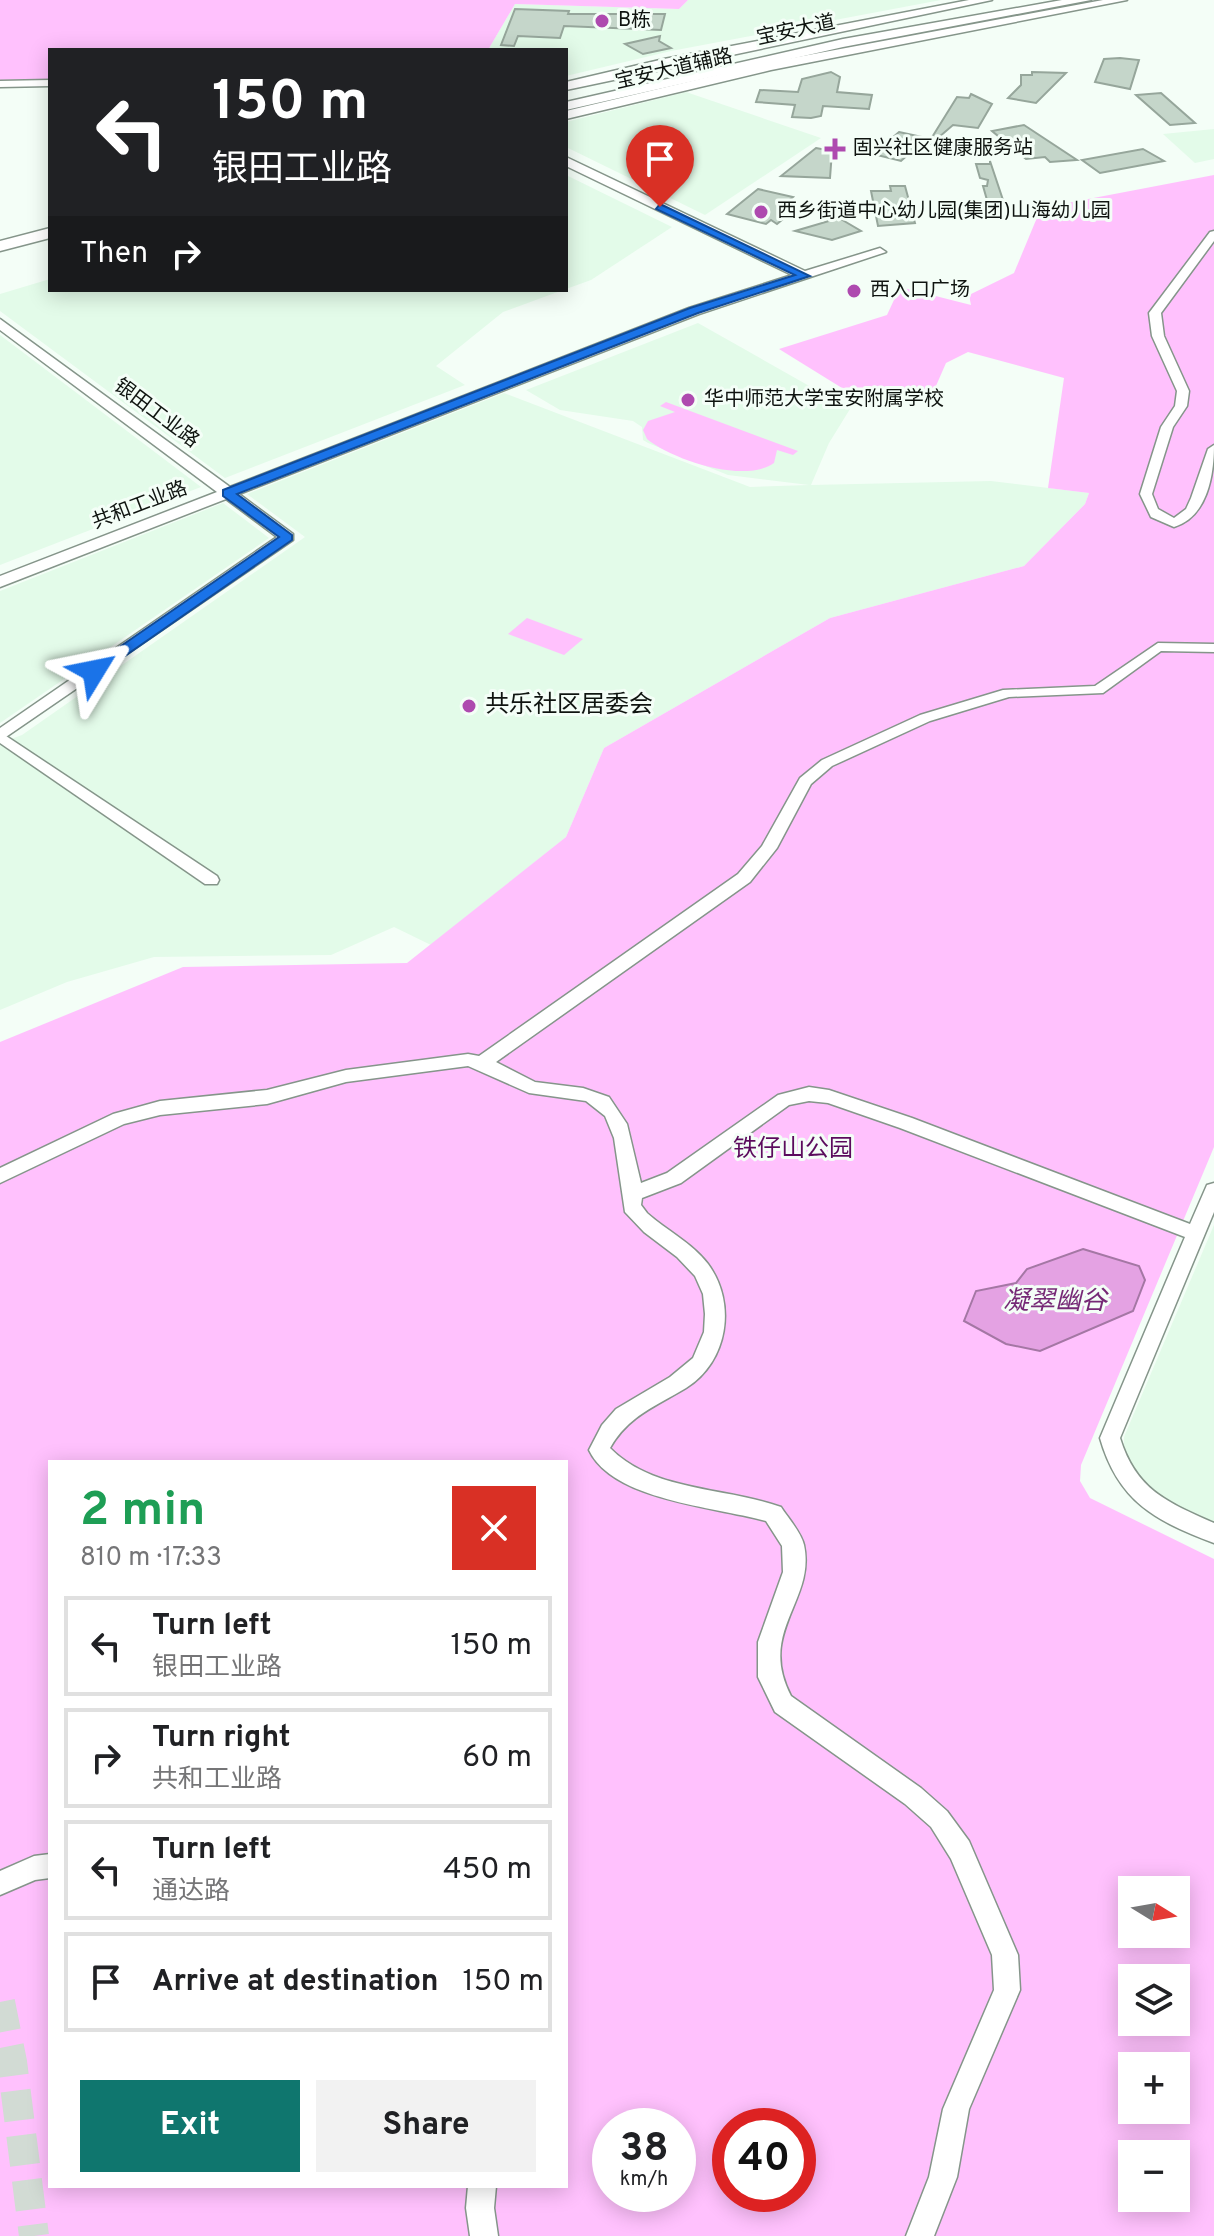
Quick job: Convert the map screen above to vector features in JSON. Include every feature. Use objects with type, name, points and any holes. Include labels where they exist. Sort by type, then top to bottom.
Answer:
[{"type":"main road","points":[[920,17],[986,0]]},
{"type":"main road","name":"宝安大道辅路","points":[[568,86],[664,63],[986,0]]},
{"type":"main road","name":"宝安大道","points":[[568,95],[766,48],[1020,0]]},
{"type":"main road","name":"宝安大道","points":[[568,106],[933,26],[1084,0]]},
{"type":"main road","name":"宝安大道辅路","points":[[568,114],[757,69],[1121,0]]},
{"type":"main road","points":[[933,26],[1032,15]]},
{"type":"main road","points":[[664,63],[766,48]]},
{"type":"main road","points":[[568,113],[616,94]]},
{"type":"main road","points":[[0,233],[48,221]]},
{"type":"main road","points":[[0,246],[48,234]]},
{"type":"street","points":[[0,84],[48,83]]},
{"type":"street","points":[[568,162],[801,274]]},
{"type":"street","points":[[1214,234],[1155,313],[1158,336],[1183,391],[1181,406],[1167,427],[1146,494],[1156,516],[1167,522],[1180,521],[1192,510],[1214,449]]},
{"type":"street","name":"共和工业路","points":[[0,573],[694,311],[875,251]]},
{"type":"street","points":[[752,286],[768,280],[775,271],[772,263],[760,255]]},
{"type":"street","name":"共和工业路","points":[[0,582],[687,307],[801,274]]},
{"type":"street","name":"银田工业路","points":[[0,323],[287,537],[0,736]]},
{"type":"street","points":[[484,1061],[744,878],[769,848],[805,781],[827,763],[925,718],[1008,693],[1098,690],[1158,647],[1214,648]]},
{"type":"street","points":[[0,736],[211,880]]},
{"type":"street","points":[[0,1176],[119,1119],[160,1108],[267,1097],[346,1076],[468,1060],[484,1061],[501,1075],[534,1089],[590,1096],[607,1104],[623,1140],[633,1194],[632,1207],[642,1223],[695,1261],[709,1284],[716,1319],[710,1351],[692,1375],[624,1414],[599,1450],[608,1464],[629,1477],[773,1514],[793,1544],[794,1572],[769,1642],[769,1677],[783,1704],[913,1796],[939,1819],[960,1850],[1005,1955],[1007,1990],[956,2109],[943,2177],[920,2236]]},
{"type":"street","points":[[633,1194],[674,1178],[784,1100],[809,1094],[829,1097],[906,1123],[1196,1234]]},
{"type":"street","points":[[1214,1190],[1110,1438],[1115,1463],[1129,1486],[1149,1503],[1214,1533]]},
{"type":"street","points":[[0,1883],[34,1868],[48,1866]]},
{"type":"street","points":[[482,2188],[480,2208],[484,2236]]},
{"type":"shaded area","points":[[688,0],[941,0],[671,51],[568,76],[568,48],[489,48],[515,4],[679,9]]},
{"type":"shaded area","points":[[686,92],[821,138],[705,215],[568,148],[568,122]]},
{"type":"shaded area","points":[[1214,129],[1214,159],[1195,163],[1163,134]]},
{"type":"shaded area","points":[[568,176],[672,227],[591,280],[568,288]]},
{"type":"shaded area","points":[[48,280],[48,292],[558,292],[503,312],[436,366],[465,385],[225,478],[0,311],[0,294]]},
{"type":"shaded area","points":[[698,323],[850,409],[829,443],[811,485],[991,481],[1089,493],[1085,504],[1024,566],[830,618],[604,748],[566,837],[431,945],[394,927],[331,955],[154,957],[67,982],[0,1010],[0,743],[22,735],[305,537],[247,494],[504,393],[750,487],[809,485],[728,475],[648,443],[643,440],[642,427],[633,421],[560,410],[526,390]]},
{"type":"shaded area","points":[[0,335],[201,487],[0,565]]},
{"type":"shaded area","points":[[223,503],[269,538],[0,723],[0,591]]},
{"type":"shaded area","points":[[1214,1225],[1214,1522],[1159,1497],[1143,1483],[1124,1454],[1124,1437]]},
{"type":"green space","points":[[0,0],[688,0],[679,9],[515,4],[489,48],[48,48],[48,79],[0,80]]},
{"type":"green space","name":"铁仔山公园","points":[[1214,175],[1214,1147],[1081,1465],[1080,1481],[1090,1498],[1214,1559],[1214,2236],[0,2236],[0,1042],[183,967],[407,963],[566,837],[604,748],[830,618],[1024,566],[1085,504],[1089,493],[1048,488],[1064,378],[968,352],[946,363],[932,395],[924,398],[842,388],[779,349],[887,315],[900,287],[971,305],[969,295],[1014,273],[1041,208]]},
{"type":"green space","points":[[666,402],[798,451],[793,455],[777,450],[774,463],[745,471],[709,467],[674,455],[647,439],[643,430],[648,421],[675,412],[660,406]]},
{"type":"green space","points":[[527,618],[583,639],[564,655],[508,634]]},
{"type":"water","name":"凝翠幽谷","points":[[1083,1249],[1139,1266],[1145,1280],[1133,1311],[1040,1351],[1006,1344],[964,1321],[976,1291],[1016,1283],[1027,1269]]},
{"type":"building","points":[[515,9],[569,11],[568,14],[665,14],[661,30],[564,26],[560,38],[518,36],[514,46],[501,45]]},
{"type":"building","points":[[660,36],[659,41],[671,48],[643,54],[625,44]]},
{"type":"building","points":[[1104,59],[1139,60],[1130,89],[1095,82]]},
{"type":"building","points":[[831,72],[840,77],[837,92],[872,95],[869,109],[823,106],[821,116],[792,117],[795,105],[756,102],[760,90],[798,92],[802,79]]},
{"type":"building","points":[[1032,72],[1066,73],[1036,103],[1008,98],[1021,85],[1021,75],[1032,75]]},
{"type":"building","points":[[1161,93],[1195,123],[1170,125],[1136,95]]},
{"type":"building","points":[[971,94],[992,104],[978,128],[953,125],[931,144],[929,142],[957,97],[969,98]]},
{"type":"building","points":[[1024,125],[1077,160],[1050,162],[1045,157],[1026,159],[992,131]]},
{"type":"building","points":[[899,132],[927,138],[901,161],[873,154]]},
{"type":"building","points":[[816,148],[832,151],[830,178],[781,176]]},
{"type":"building","points":[[1143,149],[1164,161],[1100,173],[1082,160]]},
{"type":"building","points":[[990,161],[1003,200],[987,200],[983,186],[987,186],[988,180],[980,178],[976,164],[990,164]]},
{"type":"building","points":[[890,186],[905,186],[915,223],[878,226],[871,191],[891,191]]},
{"type":"building","points":[[758,189],[793,197],[781,207],[794,210],[777,224],[771,220],[766,224],[727,214]]},
{"type":"building","points":[[839,218],[861,231],[832,240],[795,231]]},
{"type":"tunnel","points":[[0,2002],[12,2062],[34,2236]]},
{"type":"place","name":"B栋","points":[[602,21]]},
{"type":"place","name":"固兴社区健康服务站","points":[[835,149]]},
{"type":"place","name":"西乡街道中心幼儿园(集团)山海幼儿园","points":[[761,212]]},
{"type":"place","name":"西入口广场","points":[[854,291]]},
{"type":"place","name":"华中师范大学宝安附属学校","points":[[688,400]]},
{"type":"place","name":"共乐社区居委会","points":[[469,706]]},
{"type":"route","points":[[94,671],[287,537],[228,493],[694,311],[804,276],[660,207]]}]
